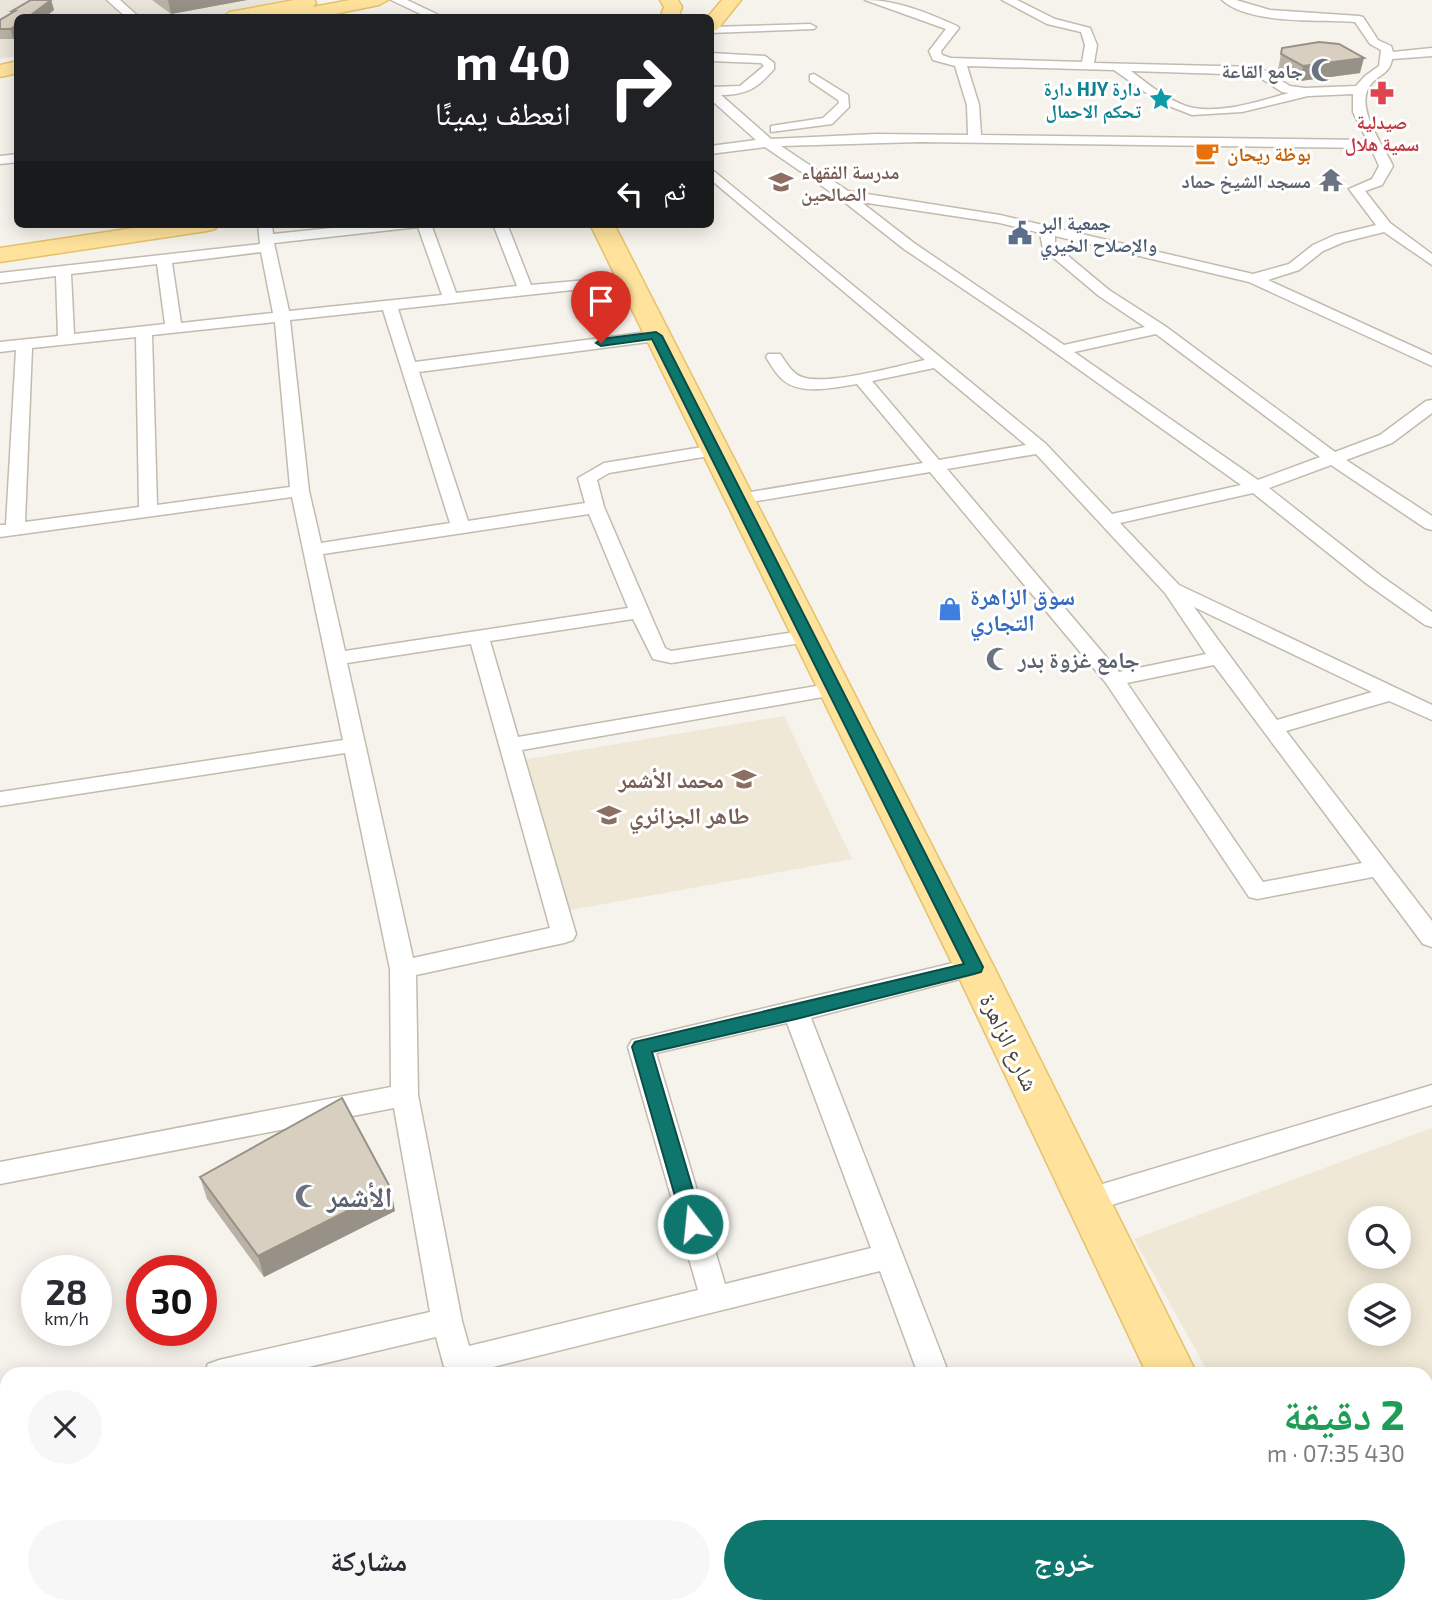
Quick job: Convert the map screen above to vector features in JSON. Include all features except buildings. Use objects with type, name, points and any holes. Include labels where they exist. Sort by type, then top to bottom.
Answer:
[{"type":"main road","points":[[251,14],[325,0]]},
{"type":"main road","points":[[305,14],[379,0]]},
{"type":"main road","points":[[714,23],[732,0]]},
{"type":"main road","points":[[0,241],[90,228]]},
{"type":"main road","points":[[0,255],[180,228]]},
{"type":"main road","name":"شارع الزاهرة","points":[[604,228],[974,967],[1169,1367]]},
{"type":"street","points":[[113,0],[130,14]]},
{"type":"street","points":[[397,0],[430,14]]},
{"type":"street","points":[[871,0],[926,16],[953,28],[935,51],[937,57],[949,62],[1259,71],[1286,89],[1305,92],[1359,90]]},
{"type":"street","points":[[1008,0],[1051,22],[1086,30],[1091,45],[1087,65]]},
{"type":"street","points":[[1228,0],[1259,14],[1328,15],[1359,19],[1374,42],[1387,49],[1385,67],[1367,77],[1359,90],[1356,106],[1386,166],[1377,182],[1356,189],[1385,226],[1432,261]]},
{"type":"street","points":[[714,28],[810,27]]},
{"type":"street","points":[[1386,56],[1432,52]]},
{"type":"street","points":[[714,57],[765,60],[770,66],[753,87],[734,92],[714,92]]},
{"type":"street","points":[[960,63],[973,105],[975,139]]},
{"type":"street","points":[[1116,66],[1157,96],[1221,128],[1305,92]]},
{"type":"street","points":[[714,149],[834,117],[845,104],[844,98],[814,78]]},
{"type":"street","points":[[714,96],[761,137],[843,194],[909,246],[1024,323],[1256,487],[1374,580],[1432,621]]},
{"type":"street","points":[[761,137],[975,139],[1221,128],[1377,144]]},
{"type":"street","points":[[714,175],[1040,448],[1108,520],[1171,589],[1219,658],[1432,938]]},
{"type":"street","points":[[714,194],[734,192]]},
{"type":"street","points":[[843,194],[1000,219],[1254,279],[1432,361]]},
{"type":"street","points":[[1254,279],[1294,267],[1318,248],[1339,238],[1372,232],[1385,226]]},
{"type":"street","points":[[0,278],[164,260],[266,237],[368,228]]},
{"type":"street","points":[[425,228],[451,299]]},
{"type":"street","points":[[502,228],[526,291]]},
{"type":"street","points":[[1046,229],[1048,246],[1104,293],[1159,329],[1333,459],[1432,524]]},
{"type":"street","points":[[266,237],[282,317],[300,491],[352,745],[403,969],[405,1095],[447,1321],[461,1367]]},
{"type":"street","points":[[164,260],[174,328]]},
{"type":"street","points":[[63,272],[66,340]]},
{"type":"street","points":[[0,347],[628,279]]},
{"type":"street","points":[[389,306],[461,527]]},
{"type":"street","points":[[1061,350],[1159,329]]},
{"type":"street","points":[[144,332],[148,511]]},
{"type":"street","points":[[409,368],[656,336]]},
{"type":"street","points":[[24,345],[8,530],[300,491]]},
{"type":"street","points":[[774,357],[789,377],[798,382],[814,383],[937,362]]},
{"type":"street","points":[[860,377],[1114,679],[1257,891],[1379,868]]},
{"type":"street","points":[[1108,520],[1256,487],[1386,439],[1432,405]]},
{"type":"street","points":[[739,499],[1040,448]]},
{"type":"street","points":[[715,450],[594,472],[587,478],[595,507],[660,655],[671,657],[808,636]]},
{"type":"street","points":[[312,550],[595,507]]},
{"type":"street","points":[[1171,589],[1432,713]]},
{"type":"street","points":[[335,659],[640,612]]},
{"type":"street","points":[[403,969],[564,934],[479,636]]},
{"type":"street","points":[[1114,679],[1219,658]]},
{"type":"street","points":[[510,745],[834,689]]},
{"type":"street","points":[[1272,728],[1392,693]]},
{"type":"street","points":[[0,799],[352,745]]},
{"type":"street","points":[[715,1299],[641,1047],[796,1013],[974,967]]},
{"type":"street","points":[[796,1013],[931,1367]]},
{"type":"street","points":[[0,1173],[405,1095]]},
{"type":"street","points":[[1086,1201],[1432,1095]]},
{"type":"street","points":[[465,1367],[715,1299],[889,1256]]},
{"type":"street","points":[[249,1367],[447,1321]]},
{"type":"shaded area","points":[[0,0],[308,0],[232,14],[14,14],[14,57],[0,59]]},
{"type":"shaded area","points":[[784,716],[852,859],[565,911],[522,760]]},
{"type":"shaded area","points":[[1432,1128],[1432,1367],[1205,1367],[1134,1239]]},
{"type":"place","name":"جامع القاعة","points":[[1323,70]]},
{"type":"place","name":"صيدلية سمية هلال","points":[[1382,93]]},
{"type":"place","name":"دارة HJY دارة تحكم الاحمال","points":[[1161,99]]},
{"type":"place","name":"بوظة ريحان","points":[[1207,153]]},
{"type":"place","name":"مسجد الشيخ حماد","points":[[1331,180]]},
{"type":"place","name":"مدرسة الفقهاء الصالحين","points":[[781,182]]},
{"type":"place","name":"جمعية البر والإصلاح الخيري","points":[[1020,233]]},
{"type":"place","name":"سوق الزاهرة التجاري","points":[[950,609]]},
{"type":"place","name":"جامع غزوة بدر","points":[[998,659]]},
{"type":"place","name":"محمد الأشمر","points":[[744,779]]},
{"type":"place","name":"طاهر الجزائري","points":[[609,815]]},
{"type":"place","name":"الأشمر","points":[[307,1196]]},
{"type":"route","points":[[601,343],[656,336],[974,967],[796,1013],[641,1047],[693,1224]]}]
